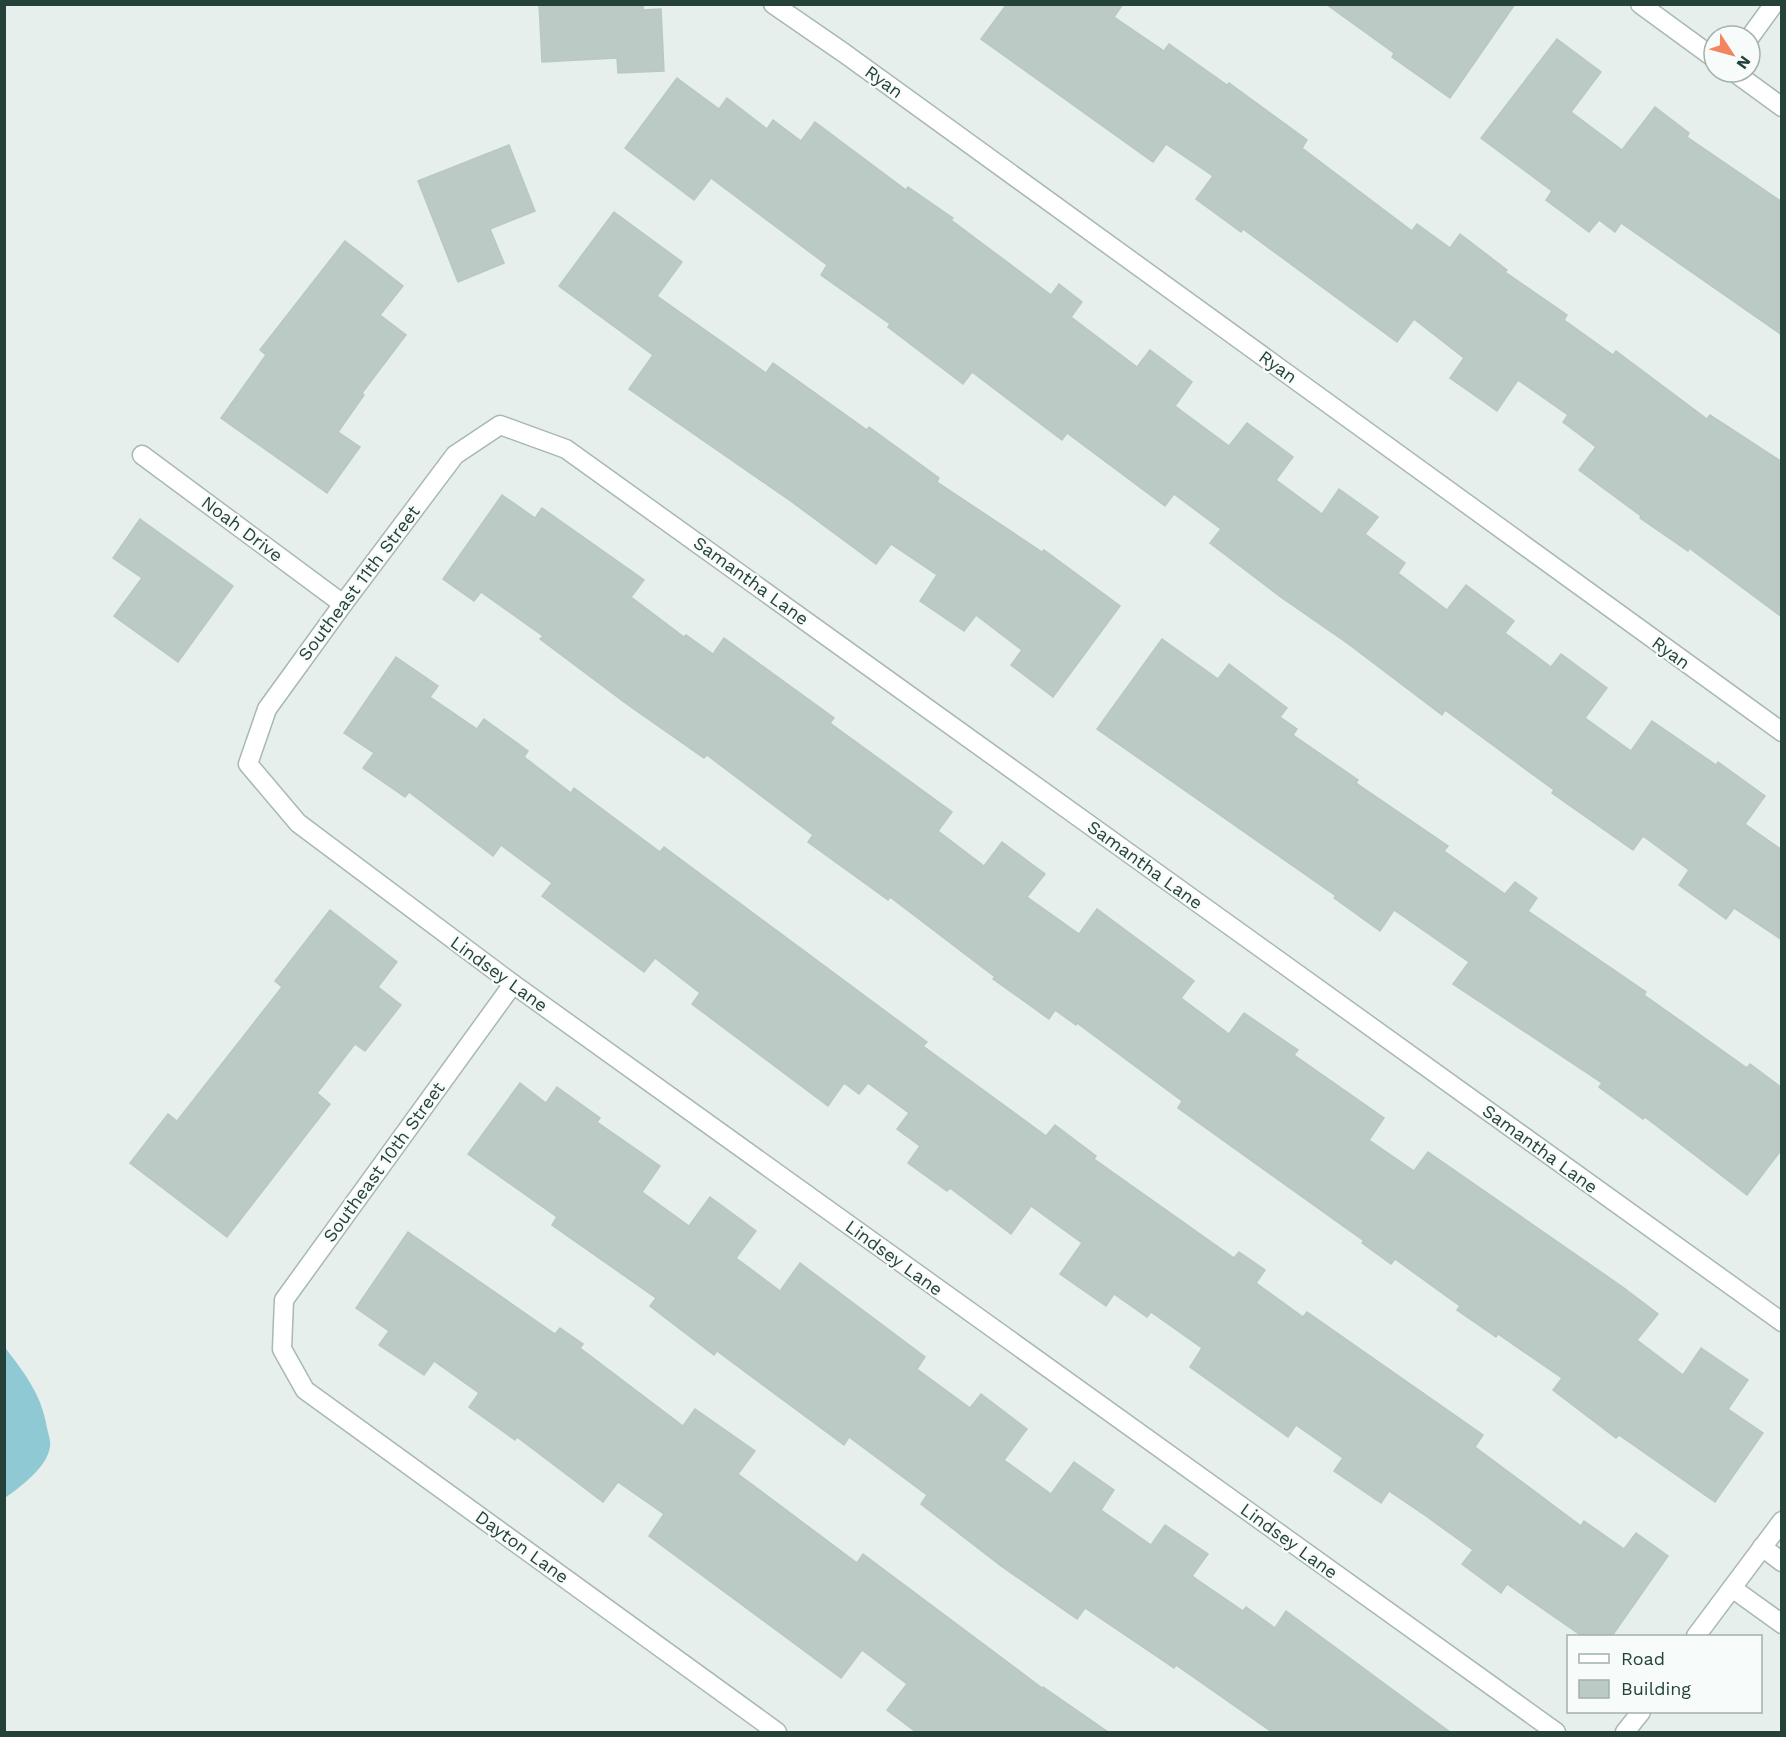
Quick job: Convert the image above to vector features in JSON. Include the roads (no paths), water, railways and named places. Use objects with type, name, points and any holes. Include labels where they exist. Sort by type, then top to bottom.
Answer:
[{"type":"street","name":"Ryan","points":[[773,4],[1782,732]]},
{"type":"street","points":[[1640,4],[1702,49]]},
{"type":"street","points":[[1759,24],[1774,4]]},
{"type":"street","points":[[1750,84],[1782,107]]},
{"type":"street","name":"Southeast 11th Street","points":[[248,764],[267,709],[343,604],[455,455],[500,425]]},
{"type":"street","name":"Samantha Lane","points":[[500,425],[566,448],[1782,1322]]},
{"type":"street","name":"Noah Drive","points":[[142,455],[343,604]]},
{"type":"street","name":"Lindsey Lane","points":[[248,764],[297,823],[513,984],[1556,1732]]},
{"type":"street","name":"Southeast 10th Street","points":[[282,1349],[284,1300],[513,984]]},
{"type":"street","name":"Dayton Lane","points":[[282,1349],[305,1390],[777,1732]]},
{"type":"street","points":[[1697,1635],[1782,1521]]},
{"type":"street","points":[[1762,1547],[1782,1562]]},
{"type":"street","points":[[1732,1588],[1782,1624]]},
{"type":"street","points":[[1625,1732],[1640,1713]]},
{"type":"water","points":[[4,1346],[25,1375],[41,1404],[50,1444],[48,1454],[39,1469],[5,1498]]}]
